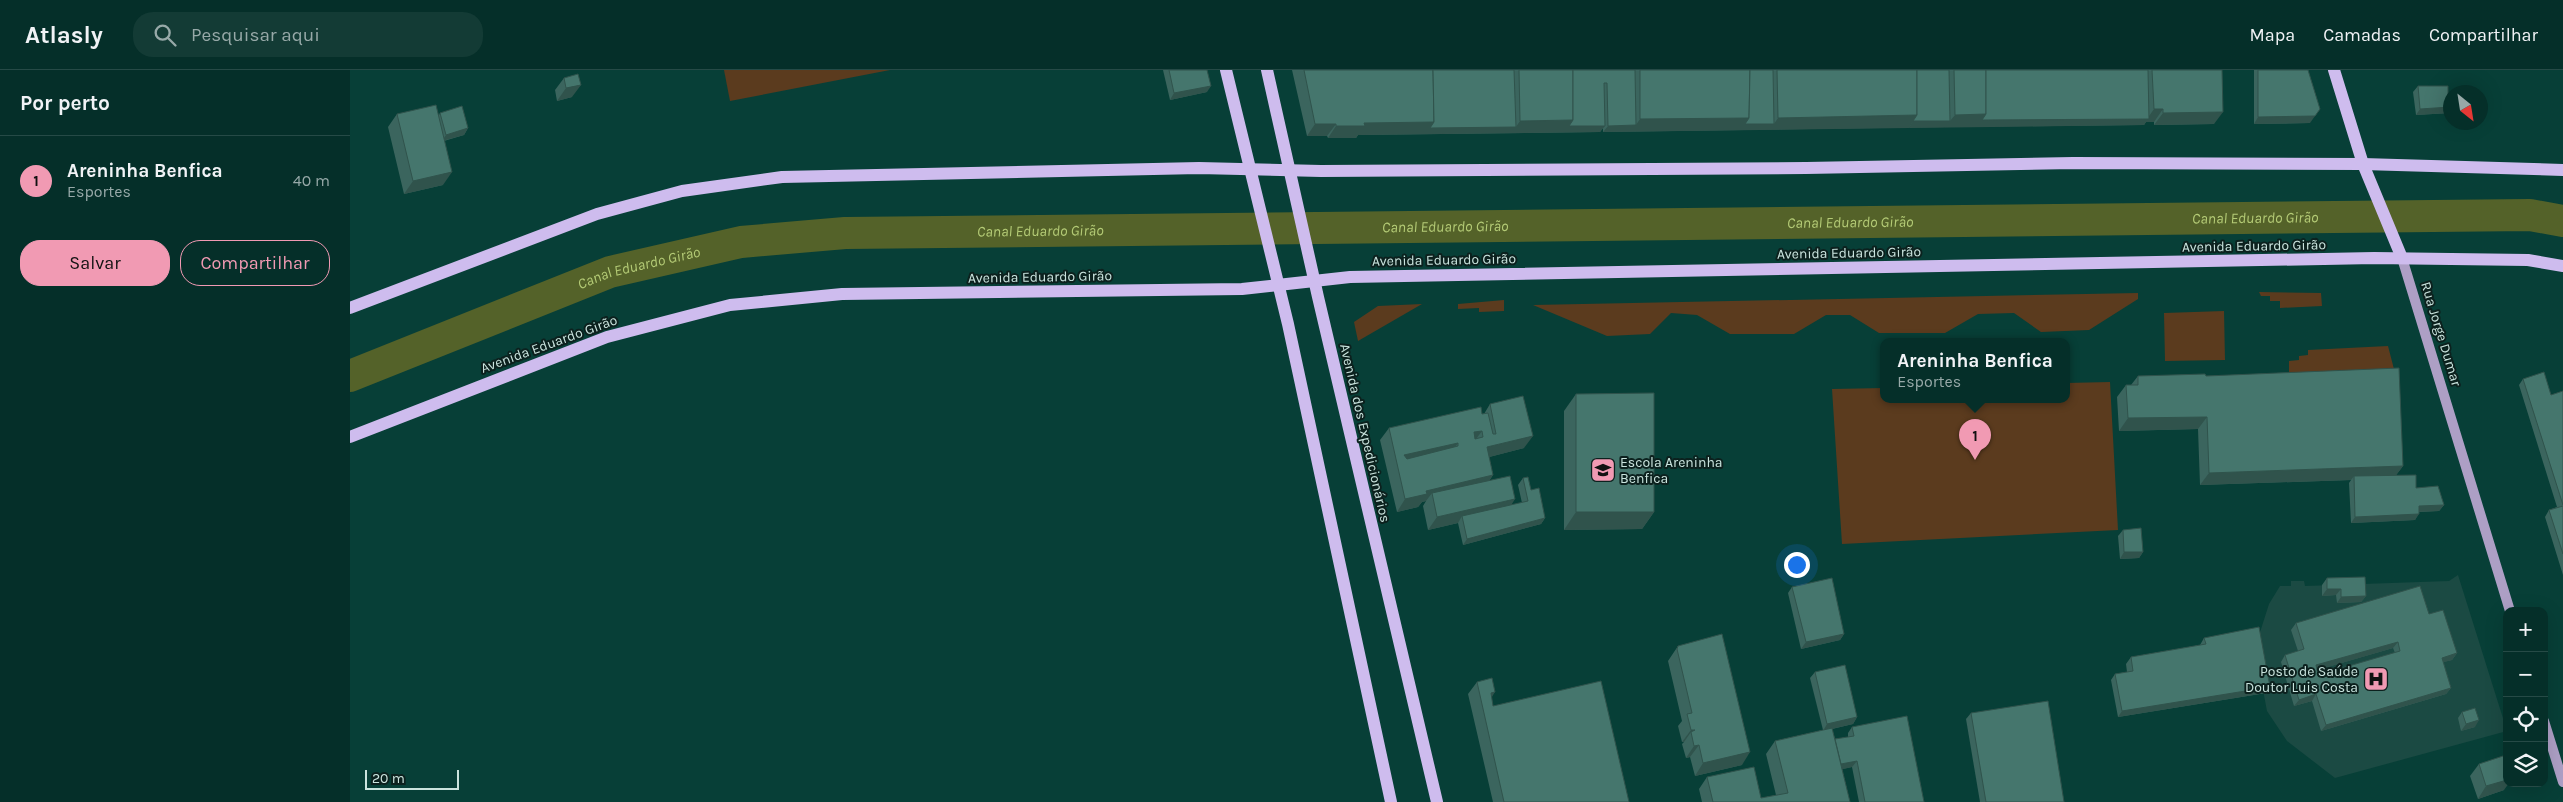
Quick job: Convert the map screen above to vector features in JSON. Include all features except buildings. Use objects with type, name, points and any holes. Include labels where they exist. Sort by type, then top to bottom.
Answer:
[{"type":"main road","points":[[1226,70],[1278,285],[1391,802]]},
{"type":"main road","name":"Avenida dos Expedicionários","points":[[1267,70],[1314,281],[1437,802]]},
{"type":"main road","name":"Rua Jorge Dumar","points":[[2334,70],[2362,164],[2402,258]]},
{"type":"main road","points":[[350,308],[589,217],[682,191],[782,177],[1189,168],[1289,170],[1806,168],[2063,163],[2362,164],[2563,170]]},
{"type":"main road","name":"Avenida Eduardo Girão","points":[[351,432],[607,337],[730,305],[842,294],[1242,289],[1360,277],[2402,258],[2528,260],[2563,266]]},
{"type":"street","name":"Rua Jorge Dumar","points":[[2402,258],[2509,607]]},
{"type":"street","points":[[2548,734],[2563,782]]},
{"type":"shaded area","points":[[724,70],[890,70],[730,101]]},
{"type":"shaded area","points":[[2259,292],[2321,293],[2322,306],[2280,308],[2280,301],[2270,301],[2270,296],[2261,296]]},
{"type":"shaded area","points":[[2138,293],[2138,299],[2089,330],[2041,332],[2014,313],[1978,314],[1945,333],[1879,333],[1850,315],[1826,315],[1794,334],[1730,334],[1697,315],[1671,313],[1650,334],[1607,336],[1533,305]]},
{"type":"shaded area","points":[[1504,300],[1504,311],[1479,312],[1479,308],[1458,309],[1458,304]]},
{"type":"shaded area","points":[[1422,304],[1358,341],[1354,322],[1378,306]]},
{"type":"shaded area","points":[[2224,311],[2225,360],[2165,361],[2164,313]]},
{"type":"shaded area","points":[[2388,346],[2395,373],[2289,376],[2289,361],[2299,360],[2299,356],[2308,355],[2308,350]]},
{"type":"shaded area","points":[[2110,382],[2118,530],[1842,544],[1832,389],[1880,388],[1880,403],[2070,403],[2070,383]]},
{"type":"shaded area","name":"Posto de Saúde Doutor Luis Costa","points":[[2458,575],[2503,718],[2503,732],[2335,778],[2287,741],[2267,711],[2255,648],[2269,604],[2280,586],[2291,586],[2291,581],[2304,581],[2305,586],[2449,581]]},
{"type":"waterway","name":"Canal Eduardo Girão","points":[[350,376],[610,272],[741,242],[845,233],[2530,215],[2563,221]]},
{"type":"place","name":"Areninha Benfica","points":[[1975,460]]},
{"type":"place","name":"Escola Areninha Benfica","points":[[1603,470]]},
{"type":"place","name":"Posto de Saúde Doutor Luis Costa","points":[[2376,679]]}]
